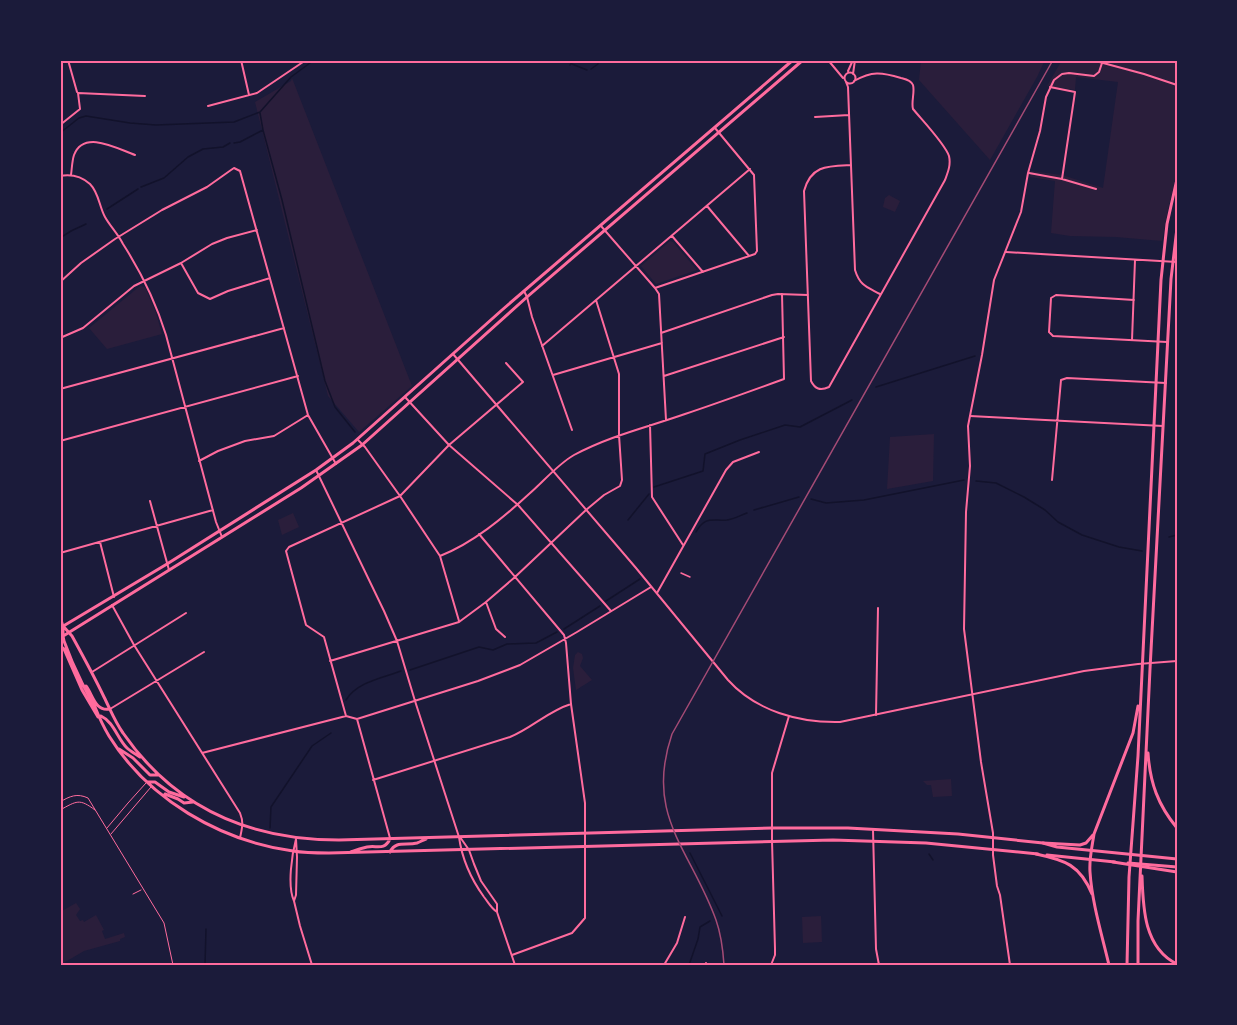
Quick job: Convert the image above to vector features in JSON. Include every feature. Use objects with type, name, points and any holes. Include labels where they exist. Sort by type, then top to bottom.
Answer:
[{"type":"main road","points":[[62,627],[114,597],[316,470],[358,440],[524,291],[793,60]]},
{"type":"main road","points":[[61,637],[319,476],[362,445],[527,297],[803,60]]},
{"type":"main road","points":[[1127,965],[1129,877],[1138,756],[1162,262],[1177,179]]},
{"type":"main road","points":[[1138,965],[1141,843],[1150,663],[1168,342],[1177,228]]},
{"type":"main road","points":[[62,627],[72,636],[122,732],[144,760],[194,802],[243,826],[266,833],[296,839],[323,840],[772,828],[873,828],[1080,845],[1086,843],[1094,834]]},
{"type":"main road","points":[[62,627],[61,637],[98,717]]},
{"type":"main road","points":[[60,646],[64,649],[82,690],[117,748],[129,763],[147,782],[189,799]]},
{"type":"main road","points":[[82,682],[99,708],[110,710]]},
{"type":"main road","points":[[1109,965],[1090,876],[1091,850],[1094,834],[1132,734],[1140,696]]},
{"type":"main road","points":[[98,717],[101,716],[110,722],[128,748],[144,760]]},
{"type":"main road","points":[[1147,736],[1148,761],[1153,786],[1158,801],[1177,828]]},
{"type":"main road","points":[[117,748],[133,758],[148,774],[152,776],[157,773]]},
{"type":"main road","points":[[153,784],[159,792],[199,820],[240,838],[295,851],[347,853],[873,840],[1177,867]]},
{"type":"main road","points":[[159,792],[184,803],[194,802]]},
{"type":"main road","points":[[390,852],[392,847],[398,844],[415,844],[428,838]]},
{"type":"main road","points":[[347,853],[367,847],[384,846],[390,839]]},
{"type":"main road","points":[[1043,843],[1057,847],[1177,860]]},
{"type":"main road","points":[[1036,854],[1061,860],[1079,872],[1088,886],[1096,911]]},
{"type":"main road","points":[[1113,862],[1177,872]]},
{"type":"main road","points":[[1141,878],[1144,912],[1153,942],[1161,953],[1177,964]]},
{"type":"street","points":[[60,125],[81,109],[68,60]]},
{"type":"street","points":[[241,60],[250,96]]},
{"type":"street","points":[[208,106],[260,92],[306,60]]},
{"type":"street","points":[[828,60],[848,87],[855,270],[862,284],[880,294]]},
{"type":"street","points":[[845,81],[854,60]]},
{"type":"street","points":[[852,82],[854,60]]},
{"type":"street","points":[[1092,60],[1177,85]]},
{"type":"street","points":[[1010,965],[964,629],[966,512],[970,466],[967,432],[994,280],[1020,214],[1046,97],[1056,78],[1062,74],[1096,75],[1102,63]]},
{"type":"street","points":[[840,74],[847,73],[861,77]]},
{"type":"street","points":[[848,87],[861,77],[884,73],[909,80],[912,83],[913,109],[945,148],[949,168],[945,180],[829,387],[818,389],[811,381],[804,191],[812,174],[821,168],[851,165]]},
{"type":"street","points":[[845,81],[852,82]]},
{"type":"street","points":[[1050,87],[1076,92],[1062,179]]},
{"type":"street","points":[[78,93],[145,96]]},
{"type":"street","points":[[815,117],[849,115]]},
{"type":"street","points":[[655,288],[703,273],[755,254],[757,251],[754,175],[715,128]]},
{"type":"street","points":[[71,175],[76,152],[87,142],[101,142],[135,155]]},
{"type":"street","points":[[60,282],[81,263],[153,214],[207,187],[231,170],[237,169],[242,174],[308,416],[336,464]]},
{"type":"street","points":[[543,346],[750,170]]},
{"type":"street","points":[[1028,173],[1062,179],[1096,189]]},
{"type":"street","points":[[60,176],[71,175],[82,178],[92,186],[105,217],[144,280],[161,320],[222,537]]},
{"type":"street","points":[[707,206],[749,256]]},
{"type":"street","points":[[601,226],[659,294],[666,420]]},
{"type":"street","points":[[60,338],[83,328],[128,290],[144,280],[181,263],[212,244],[257,230]]},
{"type":"street","points":[[672,236],[703,273]]},
{"type":"street","points":[[1005,251],[1175,262]]},
{"type":"street","points":[[1132,340],[1135,260]]},
{"type":"street","points":[[181,263],[198,293],[210,299],[270,278]]},
{"type":"street","points":[[524,291],[572,430]]},
{"type":"street","points":[[440,556],[457,549],[518,505],[574,455],[619,435],[784,379],[782,294]]},
{"type":"street","points":[[661,333],[772,295],[808,295]]},
{"type":"street","points":[[1134,300],[1056,295],[1051,298],[1049,332],[1053,336],[1168,342]]},
{"type":"street","points":[[330,661],[459,621],[486,602],[586,510],[621,483],[619,374],[596,300]]},
{"type":"street","points":[[60,389],[284,328]]},
{"type":"street","points":[[664,376],[784,337]]},
{"type":"street","points":[[553,375],[662,343]]},
{"type":"street","points":[[453,354],[735,687],[748,698],[776,711],[804,720],[840,722],[1084,671],[1177,661]]},
{"type":"street","points":[[346,716],[324,637],[306,625],[286,551],[400,496],[449,445],[523,382],[506,363]]},
{"type":"street","points":[[60,441],[298,376]]},
{"type":"street","points":[[1053,480],[1060,384],[1063,378],[1166,383]]},
{"type":"street","points":[[405,397],[449,445],[518,505],[611,612]]},
{"type":"street","points":[[199,461],[245,441],[274,436],[308,416]]},
{"type":"street","points":[[969,416],[1163,426]]},
{"type":"street","points":[[650,425],[652,497],[684,546]]},
{"type":"street","points":[[358,440],[400,496],[440,556],[459,621]]},
{"type":"street","points":[[657,593],[726,470],[734,462],[759,452]]},
{"type":"street","points":[[316,470],[397,641],[472,880],[492,909],[497,912]]},
{"type":"street","points":[[150,501],[169,570]]},
{"type":"street","points":[[60,553],[213,510]]},
{"type":"street","points":[[479,534],[564,635],[585,803],[585,918],[572,933],[512,955]]},
{"type":"street","points":[[100,542],[114,597]]},
{"type":"street","points":[[681,573],[690,577]]},
{"type":"street","points":[[202,753],[346,716],[357,719],[513,668],[651,587]]},
{"type":"street","points":[[486,602],[496,630],[505,637]]},
{"type":"street","points":[[112,605],[134,645],[240,813],[243,826],[240,838]]},
{"type":"street","points":[[876,715],[878,608]]},
{"type":"street","points":[[91,672],[186,613]]},
{"type":"street","points":[[60,614],[62,627]]},
{"type":"street","points":[[110,710],[204,652]]},
{"type":"street","points":[[374,780],[514,735],[548,714],[572,704]]},
{"type":"street","points":[[771,965],[775,955],[772,773],[789,716]]},
{"type":"street","points":[[357,719],[390,839]]},
{"type":"street","points":[[873,828],[876,949],[879,965]]},
{"type":"street","points":[[459,837],[470,850],[481,881],[497,904],[497,912],[515,965]]},
{"type":"street","points":[[296,839],[296,895],[294,901],[312,965]]},
{"type":"street","points":[[664,965],[680,937],[685,917]]},
{"type":"lane","points":[[106,830],[152,776]]},
{"type":"lane","points":[[110,836],[153,784]]},
{"type":"lane","points":[[60,802],[74,795],[88,798],[164,923],[173,965]]},
{"type":"lane","points":[[60,810],[77,801],[85,802],[96,811]]},
{"type":"lane","points":[[133,894],[142,889]]},
{"type":"shaded area","points":[[921,60],[1045,60],[990,160],[919,80]]},
{"type":"shaded area","points":[[1062,60],[1177,60],[1177,172],[1162,241],[1051,233],[1055,181],[1030,177],[1031,171],[1062,175],[1103,188],[1118,82],[1076,77],[1075,90],[1047,86]]},
{"type":"shaded area","points":[[292,78],[412,386],[359,432],[328,396],[255,102],[291,81]]},
{"type":"shaded area","points":[[889,195],[900,201],[895,212],[883,207],[885,198]]},
{"type":"shaded area","points":[[670,241],[697,270],[656,284],[641,266]]},
{"type":"shaded area","points":[[140,286],[145,287],[162,334],[107,349],[89,328]]},
{"type":"shaded area","points":[[934,434],[933,481],[887,489],[890,437]]},
{"type":"shaded area","points":[[293,513],[299,527],[282,535],[278,520]]},
{"type":"shaded area","points":[[578,652],[583,658],[580,666],[592,680],[576,690],[573,668],[575,655]]},
{"type":"shaded area","points":[[951,779],[952,796],[933,797],[931,785],[923,781]]},
{"type":"shaded area","points":[[76,903],[80,909],[76,915],[80,921],[84,922],[96,915],[104,930],[102,931],[105,939],[124,933],[125,937],[120,941],[84,951],[60,965],[60,912]]},
{"type":"shaded area","points":[[821,916],[822,942],[803,943],[802,917]]},
{"type":"waterway","points":[[60,133],[79,118],[86,116],[156,125],[234,122],[260,112],[291,77],[314,60]]},
{"type":"waterway","points":[[570,65],[574,60]]},
{"type":"waterway","points":[[572,64],[587,70]]},
{"type":"waterway","points":[[591,69],[598,64]]},
{"type":"waterway","points":[[234,143],[263,130],[260,113]]},
{"type":"waterway","points":[[263,130],[325,381],[335,407],[355,432]]},
{"type":"waterway","points":[[141,187],[164,178],[188,157],[203,149],[223,147],[230,143]]},
{"type":"waterway","points":[[107,209],[138,189]]},
{"type":"waterway","points":[[60,238],[86,224]]},
{"type":"waterway","points":[[876,387],[975,356]]},
{"type":"waterway","points":[[654,487],[703,471],[705,454],[785,425],[800,427],[852,400]]},
{"type":"waterway","points":[[811,499],[826,503],[864,500],[964,480]]},
{"type":"waterway","points":[[976,481],[996,483],[1024,497],[1045,510],[1058,522],[1082,535],[1119,547],[1142,551]]},
{"type":"waterway","points":[[628,520],[649,494]]},
{"type":"waterway","points":[[754,510],[799,497]]},
{"type":"waterway","points":[[696,532],[706,521],[730,519],[747,513]]},
{"type":"waterway","points":[[1169,537],[1177,535]]},
{"type":"waterway","points":[[606,601],[640,579]]},
{"type":"waterway","points":[[564,629],[600,606]]},
{"type":"waterway","points":[[410,670],[479,647],[493,650],[507,644],[536,643],[557,632]]},
{"type":"waterway","points":[[346,700],[363,685],[401,671]]},
{"type":"waterway","points":[[270,828],[271,807],[312,746],[331,733]]},
{"type":"waterway","points":[[690,853],[722,916]]},
{"type":"waterway","points":[[929,854],[933,860]]},
{"type":"waterway","points":[[689,965],[700,927],[710,921]]},
{"type":"waterway","points":[[205,965],[206,929]]},
{"type":"railway","points":[[724,965],[722,942],[716,920],[674,832],[667,810],[664,788],[665,763],[672,734],[1053,60]]}]
